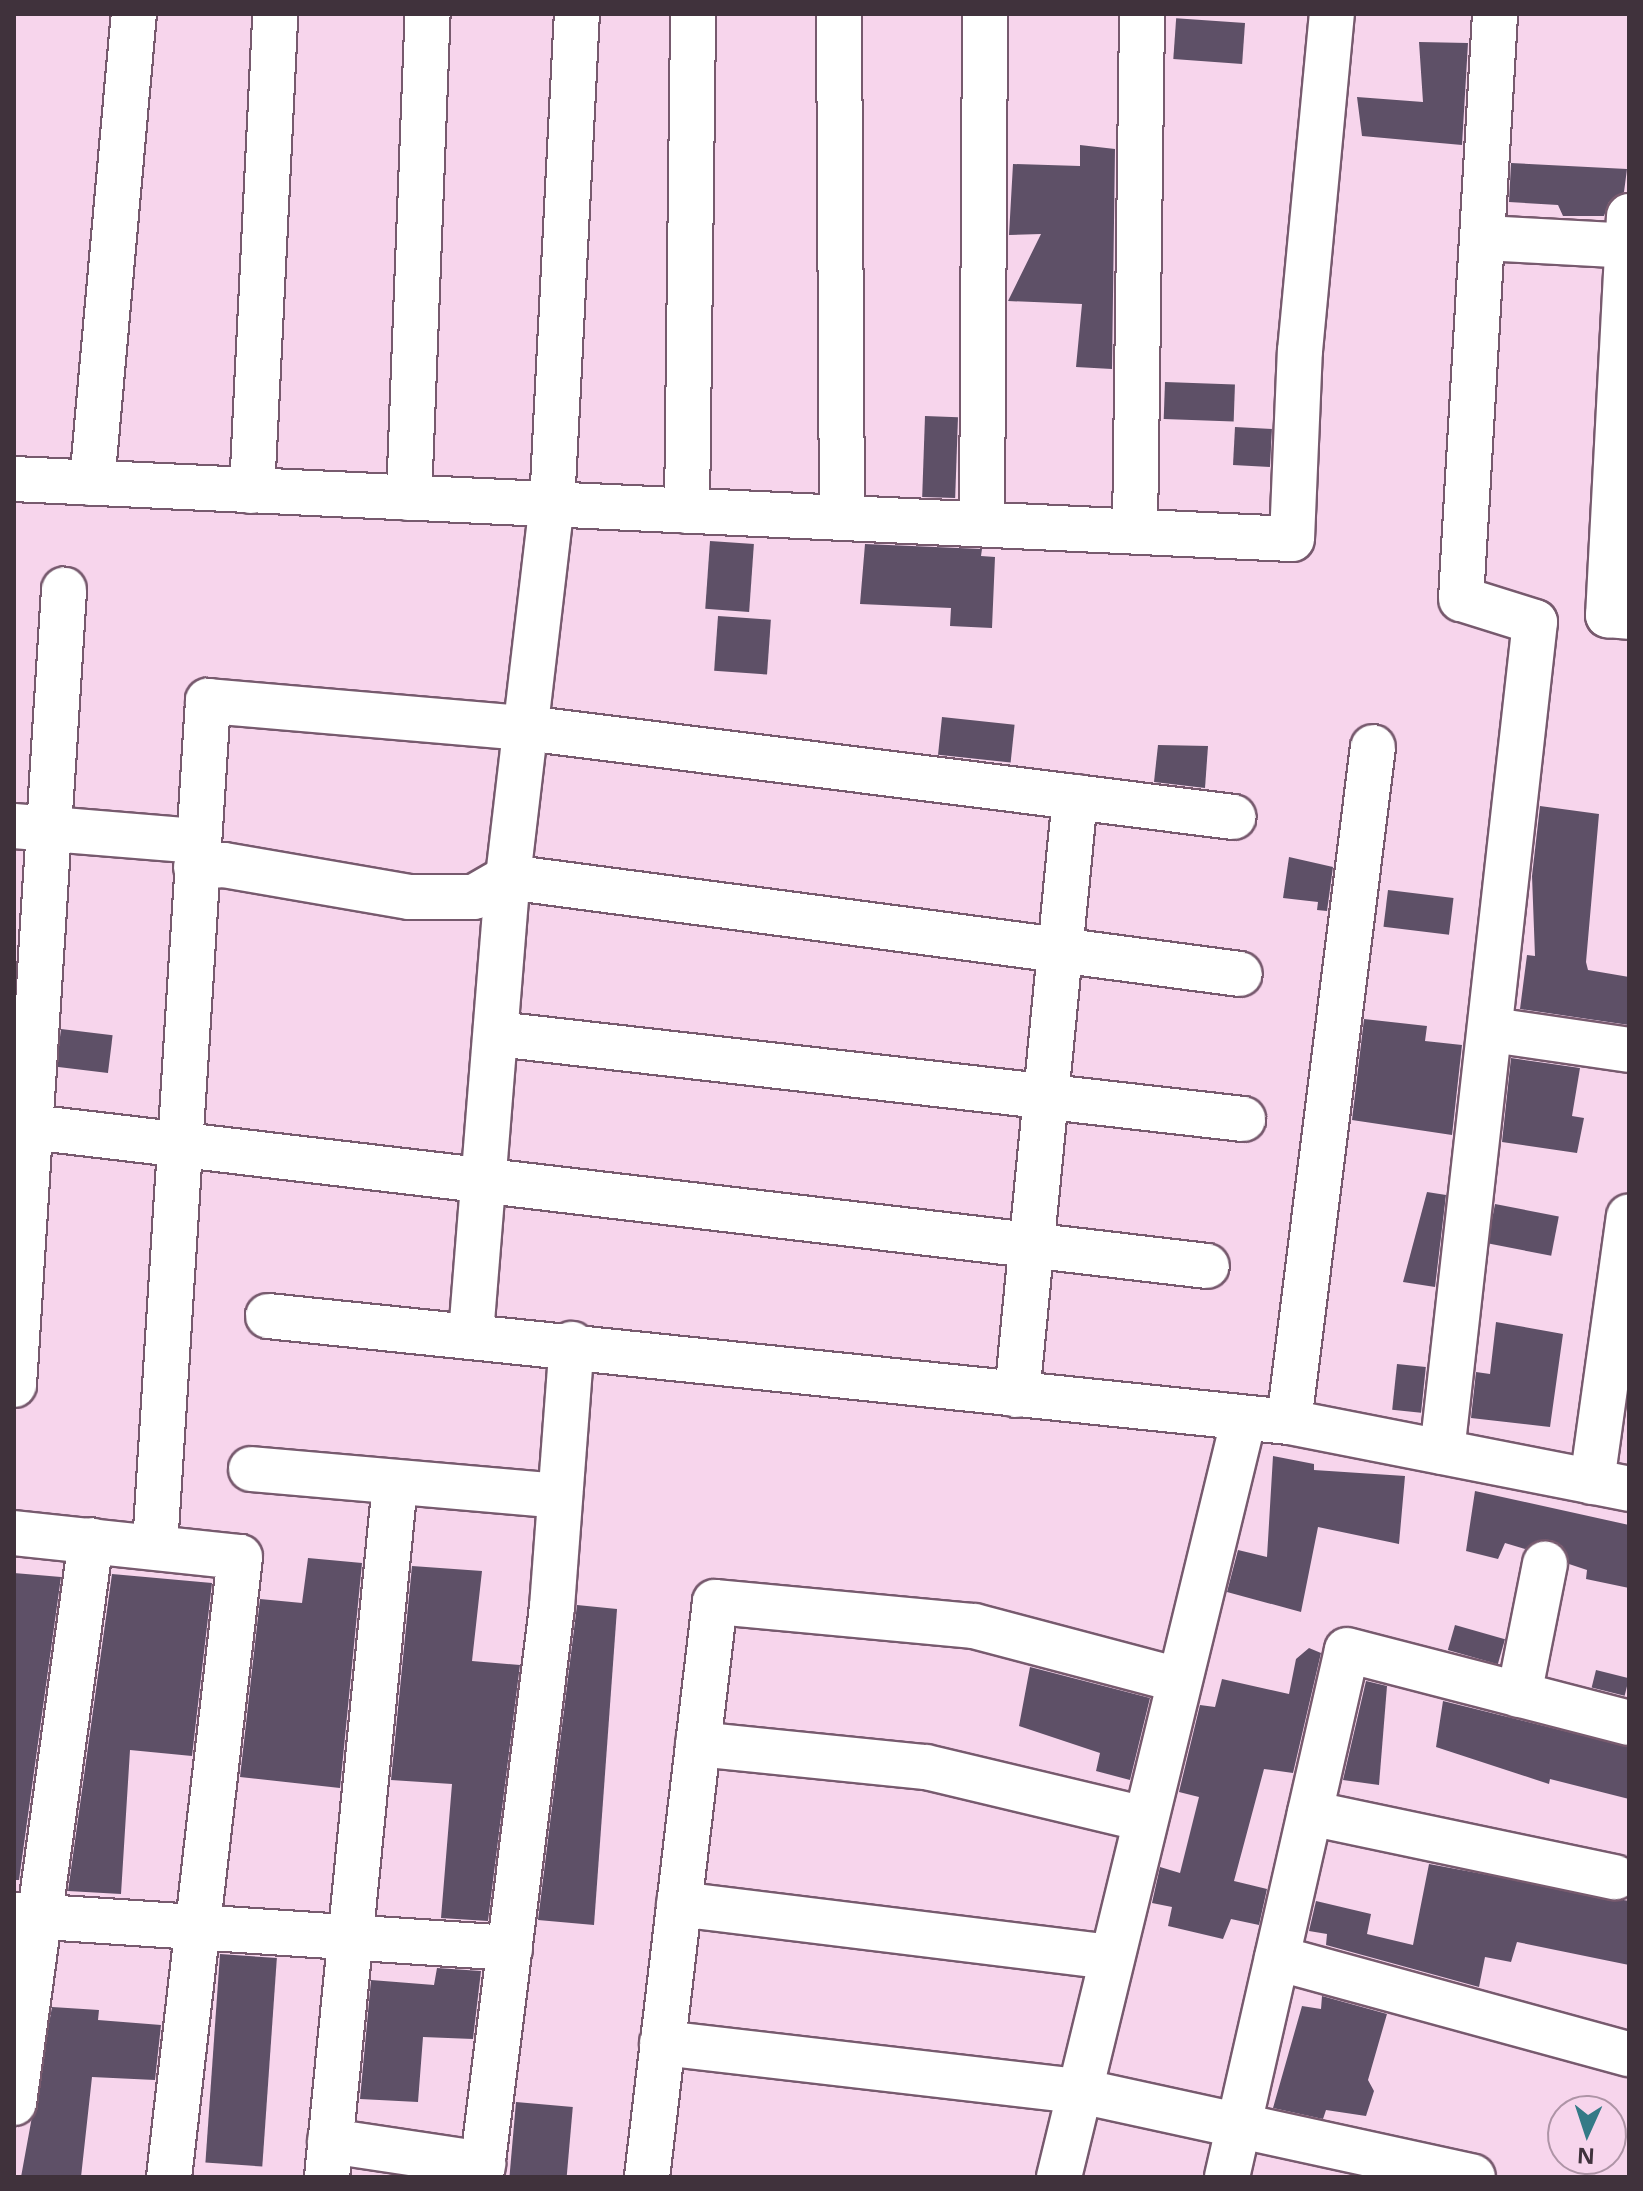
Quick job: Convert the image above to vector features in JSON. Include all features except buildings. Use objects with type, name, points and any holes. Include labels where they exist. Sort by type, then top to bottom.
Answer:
[{"type":"street","points":[[92,483],[134,14]]},
{"type":"street","points":[[252,491],[275,14]]},
{"type":"street","points":[[409,498],[428,14]]},
{"type":"street","points":[[471,1334],[508,877],[552,505],[577,14]]},
{"type":"street","points":[[687,511],[693,14]]},
{"type":"street","points":[[839,14],[842,518]]},
{"type":"street","points":[[982,524],[985,14]]},
{"type":"street","points":[[1135,531],[1142,14]]},
{"type":"street","points":[[14,479],[1292,539],[1300,351],[1332,14]]},
{"type":"street","points":[[1442,1452],[1492,1030],[1535,622],[1461,599],[1495,14]]},
{"type":"street","points":[[1483,238],[1628,236],[1619,616]]},
{"type":"street","points":[[14,1385],[31,827],[64,590]]},
{"type":"street","points":[[155,1546],[183,1149],[197,854],[208,701],[526,728],[1233,817]]},
{"type":"street","points":[[1289,1422],[1373,747]]},
{"type":"street","points":[[1017,1395],[1043,1097],[1065,950],[1075,797]]},
{"type":"street","points":[[31,827],[197,854],[224,865],[409,897],[474,897],[508,877],[1240,974]]},
{"type":"street","points":[[1492,1030],[1629,1050]]},
{"type":"street","points":[[497,1034],[1243,1119]]},
{"type":"street","points":[[23,1126],[183,1149],[485,1185],[1207,1266]]},
{"type":"street","points":[[268,1316],[572,1344],[1017,1395],[1289,1422],[1611,1485],[1629,1217]]},
{"type":"street","points":[[395,1483],[328,2159],[482,2171],[560,1496],[572,1344]]},
{"type":"street","points":[[1059,2177],[1244,1418]]},
{"type":"street","points":[[251,1469],[560,1496]]},
{"type":"street","points":[[14,1533],[240,1557],[169,2177]]},
{"type":"street","points":[[14,2103],[26,1916],[91,1540]]},
{"type":"street","points":[[1519,1695],[1545,1564]]},
{"type":"street","points":[[647,2177],[715,1602],[974,1626],[1179,1680]]},
{"type":"street","points":[[1227,2177],[1347,1650],[1629,1723]]},
{"type":"street","points":[[698,1744],[926,1767],[1145,1819]]},
{"type":"street","points":[[1310,1813],[1615,1877]]},
{"type":"street","points":[[679,1904],[1112,1957]]},
{"type":"street","points":[[26,1916],[510,1948]]},
{"type":"street","points":[[1277,1958],[1629,2054]]},
{"type":"street","points":[[662,2043],[1080,2091],[1240,2122],[1473,2177]]}]
